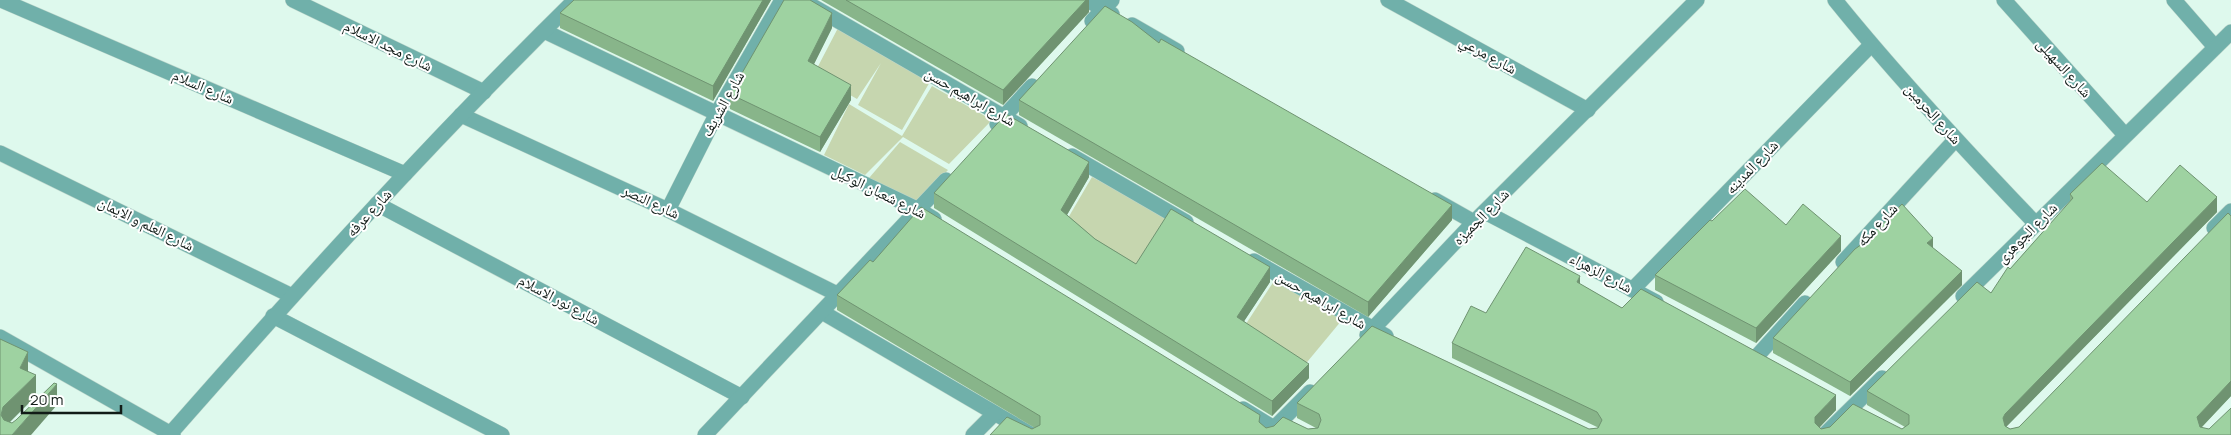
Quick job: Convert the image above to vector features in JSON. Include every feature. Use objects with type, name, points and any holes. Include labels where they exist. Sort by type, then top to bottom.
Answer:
[{"type":"street","name":"شارع مجد الاسلام","points":[[292,0],[484,92]]},
{"type":"street","name":"شارع الشريف","points":[[668,210],[717,113],[782,0]]},
{"type":"street","name":"شارع ابراهيم حسن","points":[[802,0],[1030,132]]},
{"type":"street","points":[[1087,0],[1108,4],[1190,58]]},
{"type":"street","name":"شارع مرعي","points":[[1388,0],[1588,110]]},
{"type":"street","name":"شارع الحرمين","points":[[1835,0],[1955,140],[2036,224]]},
{"type":"street","name":"شارع السهيلى","points":[[2004,0],[2126,135]]},
{"type":"street","points":[[2174,0],[2215,47]]},
{"type":"street","name":"شارع السلام","points":[[2,1],[405,174]]},
{"type":"street","name":"شارع عرفه","points":[[172,434],[273,316],[461,115],[544,32],[569,2]]},
{"type":"street","name":"شارع الجميزه","points":[[1358,344],[1480,217],[1588,110],[1688,2]]},
{"type":"street","points":[[1083,30],[1108,4]]},
{"type":"street","name":"شارع شعبان الوكيل","points":[[544,32],[919,210],[944,226]]},
{"type":"street","name":"شارع الجوهرى","points":[[1954,305],[2231,32]]},
{"type":"street","name":"شارع المدينه","points":[[1632,290],[1871,44]]},
{"type":"street","points":[[984,138],[1044,74]]},
{"type":"street","name":"شارع النصر","points":[[461,115],[668,210],[839,295]]},
{"type":"street","name":"شارع مكه","points":[[1830,276],[1955,140]]},
{"type":"street","points":[[1055,147],[1201,231]]},
{"type":"street","name":"شارع العلم و الايمان","points":[[0,153],[292,296]]},
{"type":"street","points":[[705,435],[958,167]]},
{"type":"street","name":"شارع الزهراء","points":[[1423,193],[1480,217],[1666,307]]},
{"type":"street","name":"شارع نور الاسلام","points":[[377,204],[742,397]]},
{"type":"street","points":[[2204,239],[2231,211]]},
{"type":"street","name":"شارع ابراهيم حسن","points":[[1244,256],[1372,330],[1398,342]]},
{"type":"street","points":[[1758,355],[1817,290]]},
{"type":"street","points":[[822,312],[1032,435]]},
{"type":"street","points":[[273,316],[502,435]]},
{"type":"street","points":[[0,337],[172,434]]},
{"type":"street","points":[[1741,346],[1775,364]]},
{"type":"street","points":[[1824,435],[1893,367]]},
{"type":"street","points":[[56,389],[69,376]]},
{"type":"street","points":[[1274,428],[1324,379]]},
{"type":"street","points":[[1835,398],[1868,417]]},
{"type":"street","points":[[1232,402],[1274,428],[1297,428]]},
{"type":"street","points":[[973,435],[994,414]]},
{"type":"green space","points":[[838,28],[931,80],[902,130],[858,105],[881,63],[857,99],[814,74]]},
{"type":"green space","points":[[932,86],[992,120],[949,164],[903,137],[865,175],[824,155],[849,104],[902,136]]},
{"type":"green space","points":[[900,142],[948,170],[918,202],[869,178]]},
{"type":"green space","points":[[1092,177],[1172,217],[1131,281],[1061,230]]},
{"type":"green space","points":[[1276,278],[1342,320],[1303,367],[1242,330]]},
{"type":"building","points":[[574,0],[763,0],[713,86],[560,13]]},
{"type":"building","points":[[784,0],[810,0],[832,13],[808,61],[851,85],[820,137],[730,94]]},
{"type":"building","points":[[846,0],[1086,0],[1003,90]]},
{"type":"building","points":[[1105,6],[1132,22],[1159,43],[1161,39],[1452,205],[1368,302],[1019,100]]},
{"type":"building","points":[[1006,114],[1089,162],[1061,210],[1095,239],[1136,264],[1171,209],[1270,267],[1237,317],[1309,364],[1272,401],[934,193]]},
{"type":"building","points":[[2102,163],[2147,202],[2180,165],[2217,197],[2005,414],[2003,418],[2005,426],[2010,429],[2019,427],[2228,213],[2231,216],[2231,381],[2197,417],[2200,427],[2209,429],[2231,408],[2231,435],[990,435],[1007,417],[1032,429],[1040,425],[1040,416],[837,295],[870,260],[873,262],[921,207],[1260,415],[1259,422],[1266,428],[1274,426],[1283,417],[1308,429],[1318,428],[1321,420],[1319,414],[1297,403],[1372,326],[1589,429],[1598,428],[1602,420],[1597,412],[1452,343],[1471,306],[1486,313],[1526,247],[1580,276],[1577,282],[1622,308],[1641,289],[1836,395],[1815,417],[1815,423],[1821,429],[1830,427],[1853,404],[1902,429],[1909,424],[1909,415],[1867,391],[1977,282],[1991,293],[2008,267],[2010,269],[2073,198],[2070,194]]},
{"type":"building","points":[[1745,189],[1786,225],[1803,204],[1841,236],[1756,328],[1655,275],[1710,220],[1712,221]]},
{"type":"building","points":[[1902,204],[1933,238],[1927,243],[1962,271],[1850,382],[1773,338],[1855,249],[1865,242]]},
{"type":"building","points":[[0,339],[28,352],[20,368],[36,375],[3,407],[1,415],[4,420],[12,423],[54,383],[57,384],[12,435],[0,435]]}]
